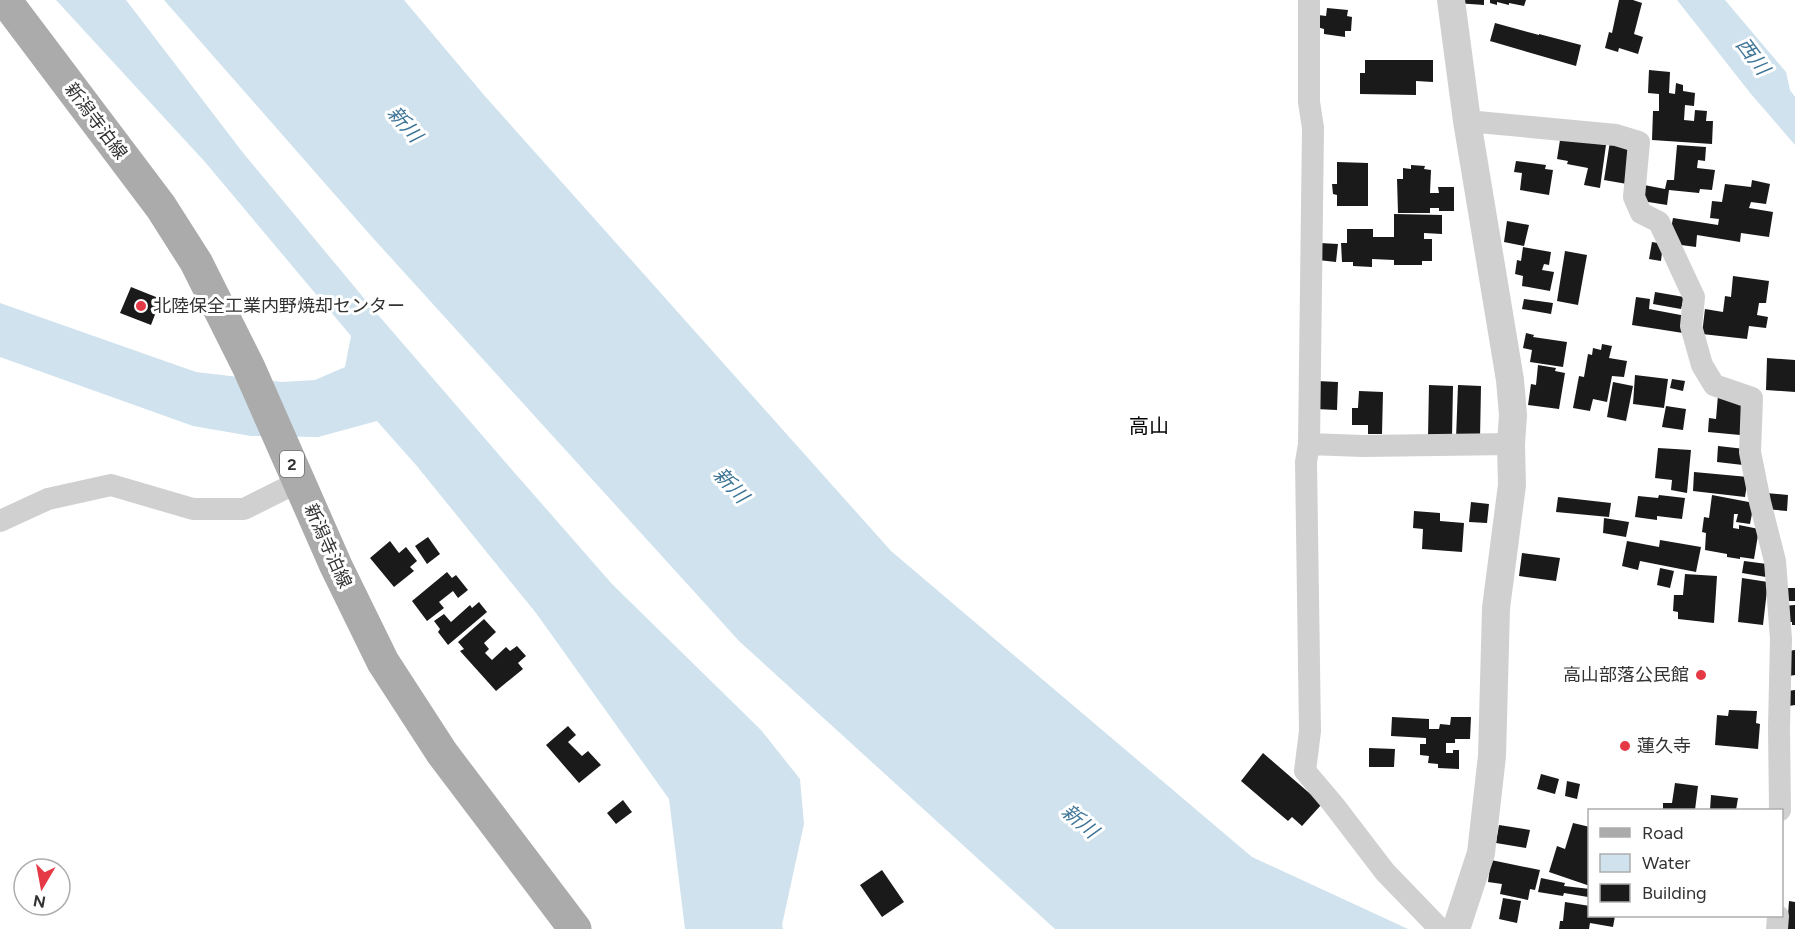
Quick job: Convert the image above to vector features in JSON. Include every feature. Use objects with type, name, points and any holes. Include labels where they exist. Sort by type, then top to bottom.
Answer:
[{"type":"main road","name":"新潟寺泊線","points":[[5,0],[160,207],[196,262],[249,368],[336,566],[383,662],[442,753],[575,929]]},
{"type":"street","points":[[1309,0],[1309,102],[1313,128],[1309,444],[1306,462],[1310,731],[1305,771],[1385,872],[1440,929]]},
{"type":"street","points":[[1451,0],[1467,121],[1514,415],[1511,444],[1512,485],[1496,608],[1492,756],[1481,853],[1456,929]]},
{"type":"street","points":[[1467,121],[1616,135],[1639,142],[1634,197],[1641,213],[1659,222],[1694,297],[1691,326],[1702,365],[1714,386],[1752,398],[1750,452],[1775,561],[1781,639],[1780,809]]},
{"type":"street","points":[[1309,444],[1375,446],[1511,444]]},
{"type":"street","points":[[0,521],[48,499],[111,484],[194,508],[244,509],[300,482]]},
{"type":"water","points":[[56,0],[126,0],[244,154],[373,309],[500,456],[612,584],[761,730],[800,779],[804,824],[783,929],[685,929],[669,799],[536,613],[416,465],[377,421],[318,437],[251,436],[193,426],[0,357],[0,303],[196,372],[282,382],[315,380],[345,367],[351,336],[205,162]]},
{"type":"water","name":"新川","points":[[164,0],[404,0],[484,95],[891,551],[1252,857],[1408,929],[1055,929],[739,641],[372,237]]},
{"type":"water","name":"西川","points":[[1677,0],[1725,0],[1786,72],[1790,90],[1795,97],[1795,145],[1751,94]]},
{"type":"building","points":[[1456,0],[1484,0],[1484,5],[1456,3]]},
{"type":"building","points":[[1490,0],[1526,0],[1524,6],[1497,2],[1497,5],[1490,3]]},
{"type":"building","points":[[1619,0],[1633,0],[1642,3],[1634,34],[1643,37],[1638,54],[1619,48],[1618,52],[1605,48],[1609,32],[1612,33]]},
{"type":"building","points":[[1327,8],[1348,10],[1347,16],[1352,17],[1351,31],[1345,31],[1345,37],[1324,34],[1324,29],[1317,27],[1318,15],[1326,16]]},
{"type":"building","points":[[1495,23],[1581,45],[1576,66],[1490,41]]},
{"type":"building","points":[[1365,60],[1433,60],[1433,82],[1416,81],[1416,95],[1360,94],[1360,73],[1365,73]]},
{"type":"building","points":[[1649,70],[1670,72],[1669,93],[1675,94],[1676,83],[1683,85],[1683,91],[1695,93],[1694,106],[1685,105],[1684,120],[1694,121],[1695,110],[1707,111],[1706,121],[1713,121],[1712,144],[1652,140],[1653,111],[1659,111],[1659,94],[1648,93]]},
{"type":"building","points":[[1572,139],[1606,145],[1600,188],[1584,185],[1588,168],[1567,164],[1568,161],[1557,159],[1560,140]]},
{"type":"building","points":[[1610,141],[1633,145],[1627,184],[1604,180]]},
{"type":"building","points":[[1677,145],[1706,147],[1705,161],[1698,160],[1697,168],[1715,170],[1712,190],[1700,189],[1699,193],[1669,190],[1667,205],[1642,201],[1644,185],[1665,189],[1667,180],[1674,180]]},
{"type":"building","points":[[1516,161],[1546,165],[1545,169],[1553,170],[1549,195],[1520,190],[1522,173],[1514,172]]},
{"type":"building","points":[[1337,162],[1368,163],[1368,206],[1337,206],[1337,195],[1333,194],[1332,184],[1337,184]]},
{"type":"building","points":[[1411,165],[1425,166],[1424,169],[1431,170],[1430,193],[1439,193],[1438,187],[1454,187],[1454,211],[1439,211],[1439,208],[1430,208],[1430,213],[1398,213],[1397,179],[1403,179],[1403,168],[1411,169]]},
{"type":"building","points":[[1752,180],[1770,184],[1766,204],[1751,202],[1749,208],[1773,212],[1769,237],[1741,233],[1740,242],[1697,235],[1696,247],[1674,244],[1670,234],[1673,218],[1718,225],[1719,219],[1710,218],[1712,201],[1722,202],[1725,184],[1751,187]]},
{"type":"building","points":[[1394,214],[1442,215],[1442,234],[1424,233],[1424,239],[1432,239],[1432,261],[1422,261],[1422,265],[1394,265],[1394,260],[1372,259],[1372,267],[1353,266],[1353,262],[1342,262],[1341,243],[1347,243],[1347,229],[1373,229],[1373,237],[1394,237]]},
{"type":"building","points":[[1507,221],[1529,225],[1524,246],[1504,242]]},
{"type":"building","points":[[1652,242],[1663,244],[1661,261],[1649,259]]},
{"type":"building","points":[[1320,243],[1338,244],[1336,262],[1318,260]]},
{"type":"building","points":[[1523,247],[1551,252],[1549,265],[1544,264],[1542,270],[1554,272],[1550,291],[1522,286],[1523,276],[1515,274],[1517,260],[1521,261]]},
{"type":"building","points":[[1565,251],[1587,255],[1578,305],[1557,301]]},
{"type":"building","points":[[1733,276],[1769,281],[1766,303],[1759,303],[1757,315],[1768,317],[1766,328],[1749,326],[1747,339],[1702,334],[1705,309],[1723,312],[1725,296],[1731,297]]},
{"type":"building","name":"北陸保全工業内野焼却センター","points":[[131,287],[161,299],[151,325],[120,313]]},
{"type":"building","points":[[1655,292],[1684,297],[1681,309],[1653,304]]},
{"type":"building","points":[[1636,297],[1650,299],[1649,309],[1686,316],[1683,333],[1632,325]]},
{"type":"building","points":[[1524,299],[1553,303],[1551,314],[1522,309]]},
{"type":"building","points":[[1526,333],[1534,335],[1533,337],[1567,342],[1563,367],[1530,362],[1532,350],[1523,348]]},
{"type":"building","points":[[1602,344],[1612,346],[1609,358],[1627,361],[1624,377],[1612,376],[1607,402],[1593,399],[1590,411],[1573,408],[1579,376],[1584,377],[1588,354],[1592,355],[1593,348],[1601,350]]},
{"type":"building","points":[[1767,358],[1795,360],[1795,392],[1766,390]]},
{"type":"building","points":[[1538,365],[1556,368],[1555,371],[1565,373],[1559,409],[1528,405],[1531,384],[1536,385]]},
{"type":"building","points":[[1635,375],[1668,379],[1664,408],[1633,404]]},
{"type":"building","points":[[1672,379],[1685,381],[1683,391],[1670,388]]},
{"type":"building","points":[[1317,381],[1338,382],[1337,410],[1316,409]]},
{"type":"building","points":[[1613,382],[1633,386],[1626,421],[1607,417]]},
{"type":"building","points":[[1429,385],[1453,386],[1452,438],[1428,437]]},
{"type":"building","points":[[1458,385],[1481,386],[1480,439],[1456,439]]},
{"type":"building","points":[[1359,391],[1383,392],[1382,434],[1368,434],[1368,425],[1352,425],[1352,408],[1358,408]]},
{"type":"building","points":[[1718,395],[1744,399],[1740,435],[1708,432],[1709,418],[1716,419]]},
{"type":"building","points":[[1666,406],[1686,409],[1683,430],[1662,427]]},
{"type":"building","points":[[1718,446],[1745,449],[1743,465],[1717,462]]},
{"type":"building","points":[[1658,448],[1691,450],[1687,493],[1671,490],[1672,480],[1655,478]]},
{"type":"building","points":[[1694,472],[1748,477],[1745,497],[1693,491]]},
{"type":"building","points":[[1766,493],[1788,495],[1787,511],[1765,509]]},
{"type":"building","points":[[1659,495],[1685,498],[1682,519],[1657,516],[1657,520],[1635,517],[1638,496],[1658,498]]},
{"type":"building","points":[[1712,495],[1754,503],[1750,524],[1736,522],[1738,514],[1734,514],[1733,528],[1739,529],[1739,525],[1759,529],[1754,559],[1727,557],[1727,554],[1705,550],[1706,533],[1702,532],[1704,517],[1709,518]]},
{"type":"building","points":[[1558,497],[1611,503],[1609,517],[1556,512]]},
{"type":"building","points":[[1471,502],[1489,504],[1487,523],[1469,522]]},
{"type":"building","points":[[1414,511],[1440,513],[1440,521],[1464,523],[1462,552],[1422,549],[1423,529],[1413,528]]},
{"type":"building","points":[[1604,518],[1629,522],[1626,537],[1603,533]]},
{"type":"building","points":[[428,537],[440,554],[427,564],[415,546]]},
{"type":"building","points":[[1660,540],[1701,547],[1696,572],[1640,561],[1638,570],[1622,566],[1627,541],[1659,547]]},
{"type":"building","points":[[390,541],[399,553],[406,547],[417,561],[410,567],[414,571],[394,587],[370,558]]},
{"type":"building","points":[[1522,553],[1560,558],[1556,581],[1519,576]]},
{"type":"building","points":[[1744,561],[1767,564],[1766,577],[1742,573]]},
{"type":"building","points":[[1660,568],[1674,571],[1670,588],[1657,585]]},
{"type":"building","points":[[447,572],[452,578],[456,575],[468,590],[458,598],[453,591],[439,602],[444,608],[427,621],[412,601]]},
{"type":"building","points":[[1685,574],[1717,576],[1714,623],[1678,619],[1678,612],[1673,611],[1674,595],[1683,595]]},
{"type":"building","points":[[1742,578],[1768,582],[1763,625],[1738,622]]},
{"type":"building","points":[[1783,588],[1795,588],[1795,601],[1783,601]]},
{"type":"building","points":[[479,602],[487,612],[448,645],[438,632],[440,629],[434,621],[444,614],[451,622],[470,605],[472,608]]},
{"type":"building","points":[[1795,605],[1795,625],[1792,625],[1792,622],[1782,622],[1782,606]]},
{"type":"building","points":[[484,619],[496,632],[484,643],[489,649],[485,653],[492,660],[506,647],[510,651],[517,646],[526,656],[518,663],[523,669],[496,691],[460,651],[464,649],[458,642]]},
{"type":"building","points":[[1795,650],[1795,675],[1789,676],[1788,651]]},
{"type":"building","points":[[1795,690],[1795,705],[1789,706],[1787,691]]},
{"type":"building","points":[[1729,710],[1757,711],[1756,723],[1760,724],[1758,749],[1715,745],[1717,715],[1728,716]]},
{"type":"building","points":[[1392,717],[1429,719],[1429,729],[1439,729],[1440,724],[1450,725],[1451,717],[1471,717],[1470,739],[1455,739],[1455,743],[1446,743],[1446,753],[1459,750],[1459,769],[1438,768],[1438,764],[1428,763],[1429,756],[1420,755],[1420,744],[1426,744],[1426,738],[1391,736]]},
{"type":"building","points":[[568,726],[576,735],[568,742],[582,756],[588,751],[601,765],[579,783],[546,745]]},
{"type":"building","points":[[1369,748],[1395,749],[1394,767],[1369,767]]},
{"type":"building","points":[[1263,753],[1322,804],[1302,826],[1292,817],[1288,821],[1241,781]]},
{"type":"building","points":[[1541,774],[1559,779],[1555,794],[1537,789]]},
{"type":"building","points":[[1567,781],[1580,784],[1577,799],[1565,796]]},
{"type":"building","points":[[1675,783],[1698,786],[1695,809],[1663,809],[1663,803],[1672,803]]},
{"type":"building","points":[[1711,795],[1738,798],[1736,809],[1710,809]]},
{"type":"building","points":[[623,800],[632,812],[616,824],[607,813]]},
{"type":"building","points":[[1573,823],[1588,827],[1588,885],[1549,872],[1557,846],[1565,849]]},
{"type":"building","points":[[1499,825],[1530,830],[1526,848],[1496,843]]},
{"type":"building","points":[[1491,860],[1540,870],[1535,890],[1530,889],[1528,900],[1500,894],[1502,884],[1488,882]]},
{"type":"building","points":[[882,870],[904,902],[882,917],[860,885]]},
{"type":"building","points":[[1541,878],[1565,883],[1564,886],[1588,889],[1588,897],[1564,893],[1563,896],[1538,892]]},
{"type":"building","points":[[1503,898],[1521,901],[1517,923],[1499,919]]},
{"type":"building","points":[[1789,901],[1795,902],[1795,929],[1787,929]]},
{"type":"building","points":[[1565,902],[1588,906],[1588,917],[1615,917],[1613,927],[1590,923],[1589,929],[1559,929],[1560,921],[1563,921]]},
{"type":"place","name":"北陸保全工業内野焼却センター","points":[[141,306]]},
{"type":"place","name":"高山部落公民館","points":[[1701,675]]},
{"type":"place","name":"蓮久寺","points":[[1625,746]]},
{"type":"district","name":"高山","points":[[1149,426]]}]
